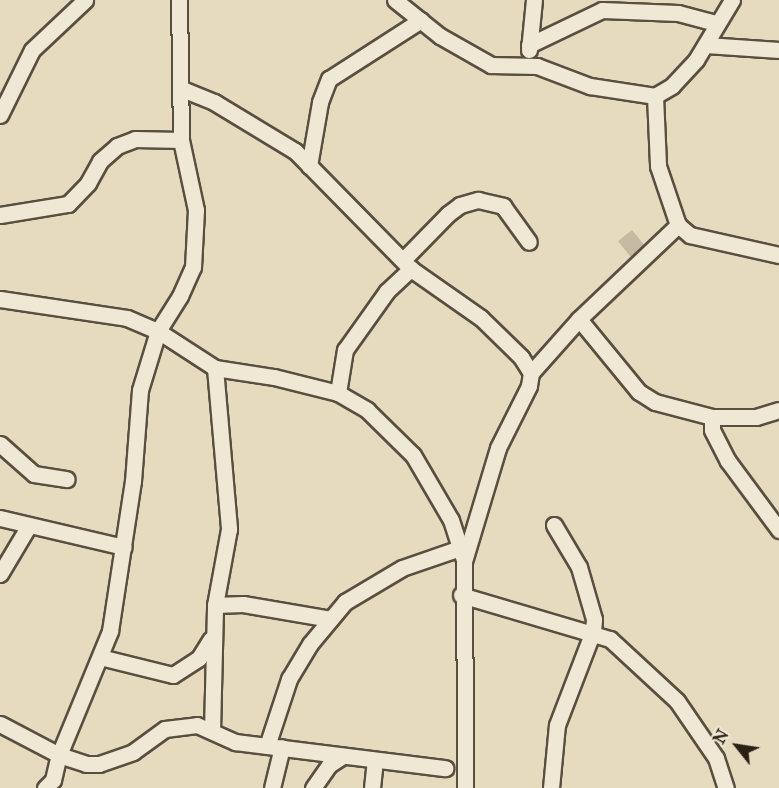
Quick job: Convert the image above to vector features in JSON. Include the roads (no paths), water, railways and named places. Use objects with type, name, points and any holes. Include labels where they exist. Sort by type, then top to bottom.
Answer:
[{"type":"street","points":[[0,115],[32,50],[85,0]]},
{"type":"street","points":[[45,788],[53,780],[59,755],[100,657],[114,615],[133,481],[140,390],[158,331],[180,296],[193,267],[195,210],[182,140],[179,0]]},
{"type":"street","points":[[528,65],[534,0]]},
{"type":"street","points":[[402,3],[461,51],[491,65],[528,65],[590,86],[655,96],[684,75],[706,45],[716,23],[732,0]]},
{"type":"street","points":[[529,45],[602,10],[678,13],[716,23]]},
{"type":"street","points":[[309,166],[320,102],[329,79],[422,20]]},
{"type":"street","points":[[706,45],[779,50]]},
{"type":"street","points":[[182,89],[256,126],[295,151],[353,206],[407,265],[481,318],[521,357],[531,373]]},
{"type":"street","points":[[655,96],[658,166],[678,225],[690,235],[779,255]]},
{"type":"street","points":[[0,215],[68,204],[88,183],[100,161],[117,146],[135,140],[182,140]]},
{"type":"street","points":[[338,393],[345,350],[387,291],[448,214],[460,205],[478,200],[503,206],[529,242]]},
{"type":"street","points":[[464,786],[462,555],[498,448],[529,386],[531,373],[579,319],[678,225]]},
{"type":"street","points":[[0,299],[104,313],[158,331],[215,368],[274,377],[338,393],[367,410],[413,455],[451,520],[462,555]]},
{"type":"street","points":[[579,319],[639,392],[673,409],[712,417],[756,417],[779,410]]},
{"type":"street","points":[[212,731],[215,605],[229,529],[215,368]]},
{"type":"street","points":[[712,417],[712,430],[728,461],[779,530]]},
{"type":"street","points":[[0,444],[34,474],[67,479]]},
{"type":"street","points":[[0,518],[28,527],[123,547]]},
{"type":"street","points":[[551,788],[557,725],[593,631],[592,606],[579,567],[554,525]]},
{"type":"street","points":[[0,574],[28,527]]},
{"type":"street","points":[[272,788],[274,747],[289,679],[331,618],[352,596],[382,578],[462,555]]},
{"type":"street","points":[[461,595],[500,609],[593,631],[627,653],[676,700],[716,758],[726,788]]},
{"type":"street","points":[[215,605],[243,604],[331,618]]},
{"type":"street","points":[[100,657],[173,675],[199,658],[213,636]]},
{"type":"street","points":[[0,724],[59,755],[99,764],[133,752],[165,729],[197,725],[235,742],[445,768]]},
{"type":"street","points":[[314,788],[329,765],[343,756]]},
{"type":"street","points":[[372,788],[375,760]]}]
